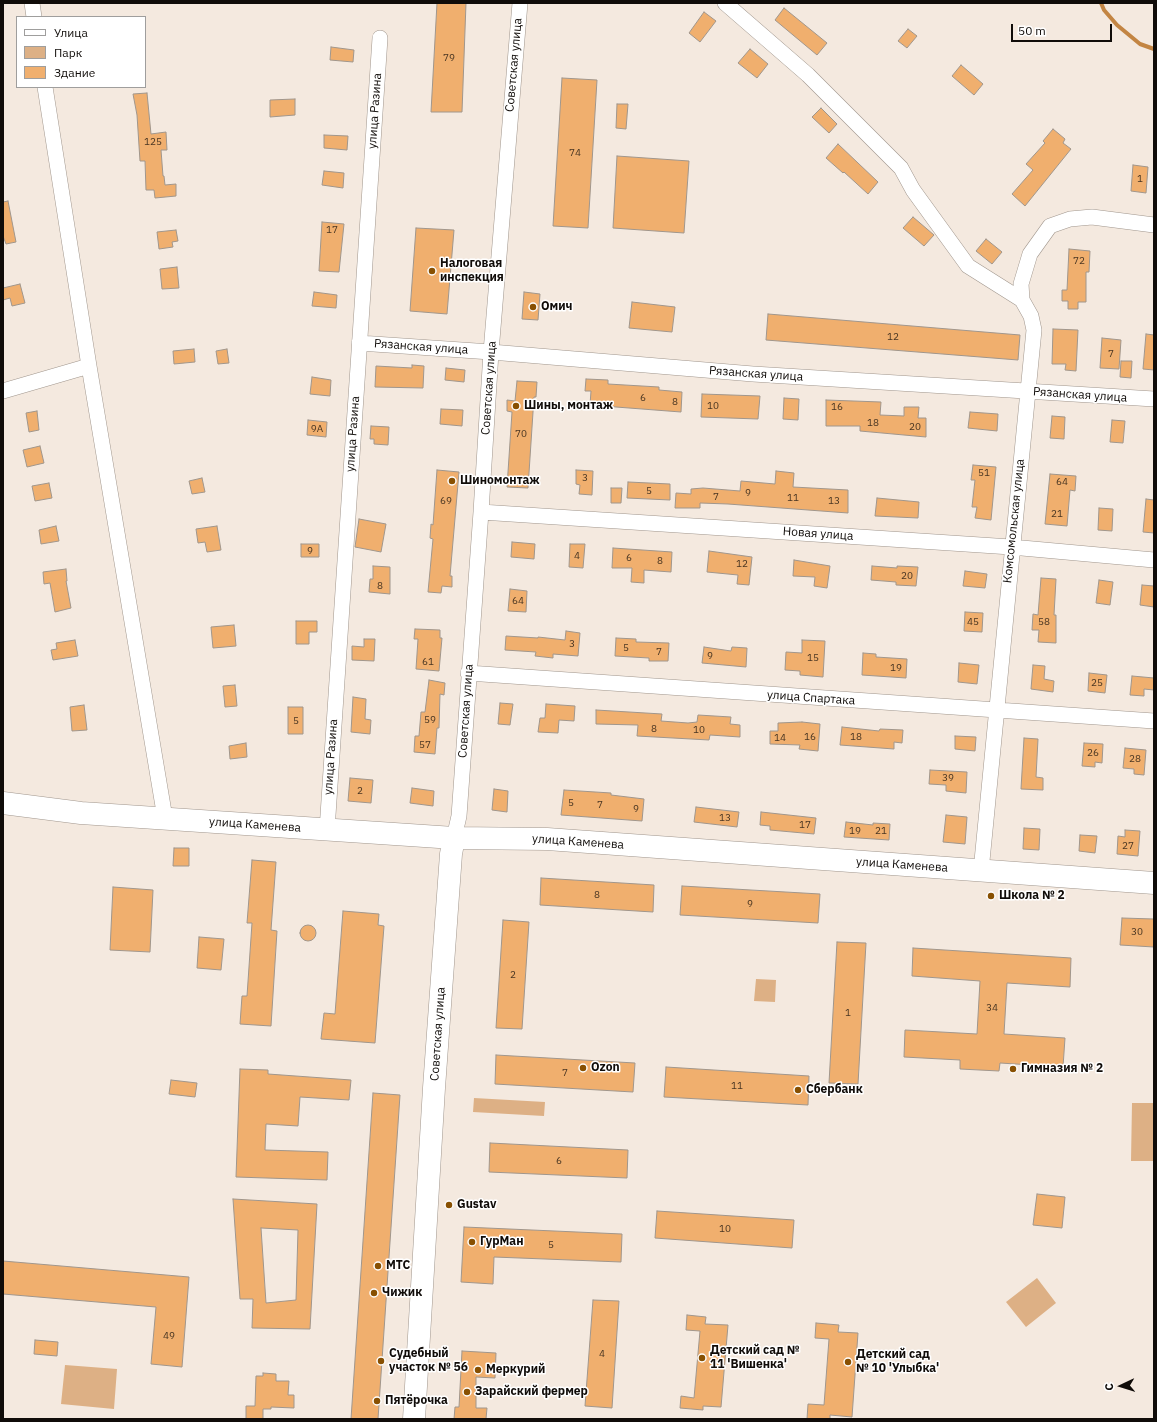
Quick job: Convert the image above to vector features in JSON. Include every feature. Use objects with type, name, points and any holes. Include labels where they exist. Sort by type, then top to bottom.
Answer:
[{"type":"main road","name":"улица Каменева","points":[[3,803],[81,813],[454,838],[547,839],[1154,883]]},
{"type":"main road","name":"Советская улица","points":[[414,1419],[435,1081],[451,854],[454,838]]},
{"type":"street","points":[[32,3],[34,16]]},
{"type":"street","name":"Советская улица","points":[[454,838],[459,816],[491,352],[520,3]]},
{"type":"street","points":[[724,3],[780,49],[808,75],[901,168],[913,190],[968,266],[1022,300]]},
{"type":"street","name":"улица Разина","points":[[326,830],[380,38]]},
{"type":"street","points":[[46,88],[89,366],[164,818]]},
{"type":"street","name":"Комсомольская улица","points":[[981,871],[1011,547],[1034,330],[1031,316],[1022,300],[1021,284],[1030,254],[1050,226],[1070,219],[1092,217],[1154,226]]},
{"type":"street","name":"Рязанская улица","points":[[359,343],[491,352],[753,374],[1154,399]]},
{"type":"street","points":[[3,391],[89,366]]},
{"type":"street","name":"Новая улица","points":[[481,512],[1011,547],[1154,560]]},
{"type":"street","name":"улица Спартака","points":[[468,673],[1154,722]]},
{"type":"green space","points":[[756,979],[776,980],[775,1002],[754,1001]]},
{"type":"green space","points":[[474,1098],[545,1102],[544,1116],[473,1112]]},
{"type":"green space","points":[[1132,1103],[1154,1103],[1154,1161],[1131,1161]]},
{"type":"green space","points":[[1037,1278],[1056,1303],[1026,1327],[1006,1302]]},
{"type":"green space","points":[[65,1365],[117,1369],[114,1409],[61,1404]]},
{"type":"building","points":[[437,3],[466,3],[462,112],[431,112]]},
{"type":"building","points":[[784,8],[827,43],[817,55],[775,20]]},
{"type":"building","points":[[704,12],[716,21],[700,42],[689,33]]},
{"type":"building","points":[[908,29],[917,36],[907,48],[898,41]]},
{"type":"building","points":[[331,47],[354,50],[353,62],[330,60]]},
{"type":"building","points":[[750,49],[768,64],[757,78],[738,63]]},
{"type":"building","points":[[961,65],[983,84],[974,95],[952,76]]},
{"type":"building","points":[[562,78],[597,80],[588,228],[553,226]]},
{"type":"building","points":[[147,93],[151,134],[166,132],[167,150],[161,150],[163,176],[165,185],[176,184],[176,196],[155,198],[154,190],[146,190],[145,161],[140,161],[137,115],[133,94]]},
{"type":"building","points":[[295,99],[295,115],[270,117],[270,100]]},
{"type":"building","points":[[617,104],[628,104],[626,129],[616,128]]},
{"type":"building","points":[[821,108],[837,124],[829,133],[812,117]]},
{"type":"building","points":[[1053,129],[1065,139],[1063,143],[1071,149],[1025,206],[1012,194],[1033,170],[1026,164],[1045,143],[1043,141]]},
{"type":"building","points":[[324,135],[348,136],[347,150],[324,148]]},
{"type":"building","points":[[838,144],[878,182],[868,194],[826,158]]},
{"type":"building","points":[[617,156],[689,161],[684,233],[613,228]]},
{"type":"building","points":[[1133,165],[1148,167],[1146,193],[1131,191]]},
{"type":"building","points":[[324,171],[344,173],[343,188],[322,185]]},
{"type":"building","points":[[8,201],[16,242],[6,244],[3,236],[3,202]]},
{"type":"building","points":[[913,217],[934,235],[924,246],[903,228]]},
{"type":"building","points":[[322,222],[344,224],[339,272],[319,271]]},
{"type":"building","name":"Налоговая инспекция","points":[[416,228],[454,230],[447,314],[410,311]]},
{"type":"building","points":[[176,230],[178,241],[172,242],[173,247],[159,249],[157,232]]},
{"type":"building","points":[[986,239],[1002,252],[992,264],[976,251]]},
{"type":"building","points":[[1069,249],[1090,251],[1089,272],[1086,272],[1086,302],[1078,302],[1078,309],[1068,309],[1068,301],[1062,301],[1062,290],[1067,290]]},
{"type":"building","points":[[177,267],[179,288],[162,289],[160,269]]},
{"type":"building","points":[[20,284],[25,303],[12,306],[10,298],[3,300],[3,288]]},
{"type":"building","points":[[314,292],[337,295],[336,308],[312,306]]},
{"type":"building","points":[[524,292],[540,294],[538,320],[522,319]]},
{"type":"building","points":[[632,302],[675,307],[672,332],[629,328]]},
{"type":"building","points":[[768,314],[1020,335],[1018,360],[766,340]]},
{"type":"building","points":[[1053,329],[1078,330],[1076,371],[1065,370],[1066,364],[1052,364]]},
{"type":"building","points":[[1146,334],[1154,335],[1154,370],[1143,369]]},
{"type":"building","points":[[1102,338],[1121,340],[1119,369],[1100,368]]},
{"type":"building","points":[[194,349],[195,362],[174,364],[173,351]]},
{"type":"building","points":[[227,349],[229,363],[218,364],[216,351]]},
{"type":"building","points":[[1121,361],[1132,361],[1131,378],[1120,377]]},
{"type":"building","points":[[412,365],[424,366],[423,388],[375,387],[376,366],[412,368]]},
{"type":"building","points":[[446,368],[465,370],[464,382],[445,380]]},
{"type":"building","points":[[312,377],[331,380],[330,396],[310,394]]},
{"type":"building","points":[[586,379],[608,380],[608,384],[659,387],[659,390],[682,392],[681,412],[590,405],[591,391],[585,391]]},
{"type":"building","points":[[517,381],[537,382],[536,397],[534,397],[528,488],[507,487],[512,412],[507,411],[507,400],[515,401]]},
{"type":"building","points":[[702,394],[760,396],[758,419],[701,417]]},
{"type":"building","points":[[784,398],[799,399],[798,420],[783,419]]},
{"type":"building","points":[[826,400],[881,402],[880,415],[904,416],[904,407],[919,407],[918,418],[926,418],[926,437],[860,431],[860,426],[826,426]]},
{"type":"building","points":[[441,409],[463,410],[462,426],[440,424]]},
{"type":"building","points":[[37,411],[39,430],[29,432],[26,413]]},
{"type":"building","points":[[970,412],[998,414],[997,431],[968,428]]},
{"type":"building","points":[[1052,416],[1065,417],[1064,439],[1050,438]]},
{"type":"building","points":[[308,420],[327,422],[326,437],[307,435]]},
{"type":"building","points":[[1112,420],[1125,421],[1123,443],[1110,442]]},
{"type":"building","points":[[371,426],[389,427],[388,445],[374,444],[374,439],[370,439]]},
{"type":"building","points":[[40,446],[44,463],[27,467],[23,450]]},
{"type":"building","points":[[973,465],[996,467],[991,520],[975,518],[977,507],[972,507],[975,480],[971,480]]},
{"type":"building","points":[[437,470],[459,472],[450,576],[452,576],[452,587],[442,586],[441,593],[428,592],[433,539],[430,538],[431,524],[433,525]]},
{"type":"building","points":[[576,470],[593,471],[592,495],[579,494],[580,485],[576,484]]},
{"type":"building","points":[[776,471],[794,473],[793,487],[848,490],[848,513],[700,503],[700,508],[675,508],[676,493],[691,494],[691,489],[703,488],[740,491],[741,481],[775,484]]},
{"type":"building","points":[[1050,474],[1076,476],[1075,491],[1070,490],[1067,526],[1045,524]]},
{"type":"building","points":[[202,478],[205,492],[192,494],[189,481]]},
{"type":"building","points":[[628,482],[670,484],[670,500],[627,498]]},
{"type":"building","points":[[49,483],[52,498],[35,501],[32,486]]},
{"type":"building","points":[[611,488],[622,488],[621,503],[611,503]]},
{"type":"building","points":[[877,498],[919,502],[918,518],[875,516]]},
{"type":"building","points":[[1146,499],[1154,500],[1154,533],[1143,532]]},
{"type":"building","points":[[1099,508],[1113,509],[1112,531],[1098,530]]},
{"type":"building","points":[[359,519],[386,524],[381,552],[355,547]]},
{"type":"building","points":[[56,526],[59,541],[41,544],[39,530]]},
{"type":"building","points":[[217,526],[221,550],[207,552],[205,542],[198,543],[196,529]]},
{"type":"building","points":[[512,542],[535,544],[534,559],[511,557]]},
{"type":"building","points":[[301,544],[319,544],[319,557],[301,557]]},
{"type":"building","points":[[570,544],[585,544],[583,568],[569,567]]},
{"type":"building","points":[[613,548],[672,552],[671,572],[644,570],[644,583],[631,582],[632,568],[612,568]]},
{"type":"building","points":[[709,551],[752,557],[749,585],[737,584],[738,575],[707,572]]},
{"type":"building","points":[[794,560],[830,566],[827,588],[814,586],[815,577],[793,576]]},
{"type":"building","points":[[373,566],[390,567],[390,594],[369,592],[370,579],[373,579]]},
{"type":"building","points":[[872,566],[897,568],[897,566],[918,567],[916,586],[896,585],[896,582],[871,580]]},
{"type":"building","points":[[66,569],[66,581],[71,608],[55,612],[50,583],[44,584],[43,572]]},
{"type":"building","points":[[965,571],[987,574],[985,588],[963,586]]},
{"type":"building","points":[[1041,578],[1056,579],[1054,615],[1056,615],[1056,643],[1038,642],[1039,630],[1032,630],[1033,614],[1038,615]]},
{"type":"building","points":[[1099,580],[1113,582],[1110,605],[1096,603]]},
{"type":"building","points":[[1142,585],[1154,586],[1154,607],[1140,605]]},
{"type":"building","points":[[510,589],[527,591],[526,612],[508,611]]},
{"type":"building","points":[[965,612],[983,613],[982,632],[964,631]]},
{"type":"building","points":[[296,621],[317,621],[317,632],[309,632],[309,644],[296,644]]},
{"type":"building","points":[[234,625],[236,646],[213,648],[211,627]]},
{"type":"building","points":[[415,629],[440,630],[440,638],[442,638],[439,671],[416,669],[418,639],[414,639]]},
{"type":"building","points":[[566,631],[580,633],[578,656],[553,654],[553,658],[535,656],[536,652],[505,650],[506,636],[565,640]]},
{"type":"building","points":[[616,638],[636,639],[636,642],[669,643],[668,661],[649,661],[649,658],[615,656]]},
{"type":"building","points":[[364,639],[375,639],[374,661],[352,660],[352,646],[364,647]]},
{"type":"building","points":[[75,640],[78,656],[53,660],[51,650],[57,649],[56,643]]},
{"type":"building","points":[[802,640],[825,641],[823,677],[800,675],[800,671],[785,670],[786,652],[802,653]]},
{"type":"building","points":[[704,647],[731,651],[732,647],[747,648],[746,667],[702,663]]},
{"type":"building","points":[[863,653],[876,654],[876,657],[907,659],[906,678],[862,675]]},
{"type":"building","points":[[959,663],[979,665],[977,684],[958,682]]},
{"type":"building","points":[[1033,665],[1045,666],[1044,679],[1054,681],[1053,692],[1031,689]]},
{"type":"building","points":[[1089,673],[1107,675],[1105,693],[1088,691]]},
{"type":"building","points":[[1132,676],[1154,678],[1154,690],[1144,689],[1144,696],[1130,695]]},
{"type":"building","points":[[429,680],[445,683],[444,695],[440,694],[439,728],[437,728],[435,754],[414,752],[415,736],[419,736],[421,712],[425,712]]},
{"type":"building","points":[[235,685],[237,706],[225,707],[223,686]]},
{"type":"building","points":[[353,697],[366,699],[365,719],[371,720],[370,734],[351,732]]},
{"type":"building","points":[[500,703],[513,704],[510,725],[498,724]]},
{"type":"building","points":[[546,704],[575,706],[574,721],[559,720],[558,733],[538,732],[540,718],[545,718]]},
{"type":"building","points":[[84,705],[87,730],[72,731],[70,707]]},
{"type":"building","points":[[288,707],[303,707],[303,734],[288,734]]},
{"type":"building","points":[[596,710],[662,714],[661,721],[688,723],[697,722],[698,715],[731,717],[730,724],[740,725],[740,737],[710,735],[709,740],[637,736],[638,725],[596,724]]},
{"type":"building","points":[[802,722],[820,724],[818,751],[799,749],[800,745],[770,744],[770,731],[778,731],[778,723]]},
{"type":"building","points":[[842,727],[879,731],[880,729],[903,730],[902,743],[894,742],[894,749],[840,745]]},
{"type":"building","points":[[955,736],[976,737],[975,751],[955,749]]},
{"type":"building","points":[[1024,738],[1038,739],[1036,777],[1043,778],[1043,790],[1021,789]]},
{"type":"building","points":[[246,743],[247,757],[230,759],[229,746]]},
{"type":"building","points":[[1084,743],[1103,744],[1102,763],[1095,762],[1095,767],[1082,766]]},
{"type":"building","points":[[1125,748],[1146,750],[1144,775],[1134,774],[1134,769],[1123,768]]},
{"type":"building","points":[[930,770],[967,772],[966,793],[946,791],[946,785],[929,784]]},
{"type":"building","points":[[350,778],[373,780],[371,803],[348,801]]},
{"type":"building","points":[[412,788],[434,791],[433,806],[410,803]]},
{"type":"building","points":[[494,789],[508,791],[507,812],[492,810]]},
{"type":"building","points":[[564,790],[611,793],[611,795],[644,799],[642,821],[561,815]]},
{"type":"building","points":[[696,807],[739,812],[737,827],[694,822]]},
{"type":"building","points":[[761,812],[816,818],[814,834],[770,830],[770,826],[760,825]]},
{"type":"building","points":[[946,815],[967,817],[965,844],[943,842]]},
{"type":"building","points":[[846,822],[873,825],[873,823],[890,824],[889,840],[844,837]]},
{"type":"building","points":[[1024,828],[1040,829],[1039,850],[1023,849]]},
{"type":"building","points":[[1125,830],[1140,831],[1138,856],[1117,854],[1118,836],[1125,837]]},
{"type":"building","points":[[1080,835],[1097,836],[1095,853],[1079,851]]},
{"type":"building","points":[[174,848],[189,848],[189,866],[173,866]]},
{"type":"building","points":[[252,860],[276,862],[271,930],[277,931],[271,1026],[240,1024],[242,996],[247,996],[252,923],[247,923]]},
{"type":"building","points":[[541,878],[654,885],[653,912],[540,905]]},
{"type":"building","points":[[682,886],[820,894],[818,923],[680,915]]},
{"type":"building","points":[[113,887],[153,890],[150,952],[110,950]]},
{"type":"building","points":[[343,911],[379,914],[378,925],[384,926],[375,1043],[321,1039],[324,1013],[335,1014]]},
{"type":"building","points":[[1122,918],[1154,919],[1154,947],[1120,945]]},
{"type":"building","points":[[503,920],[529,922],[522,1029],[496,1028]]},
{"type":"building","points":[[305,925],[311,925],[316,930],[314,939],[311,941],[305,941],[300,936],[300,930]]},
{"type":"building","points":[[199,937],[224,939],[221,970],[197,968]]},
{"type":"building","points":[[837,942],[866,943],[858,1084],[829,1083]]},
{"type":"building","points":[[913,948],[1071,958],[1070,987],[1007,983],[1004,1034],[1065,1038],[1063,1067],[1000,1063],[999,1071],[960,1069],[960,1060],[904,1057],[905,1030],[977,1034],[980,981],[912,976]]},
{"type":"building","points":[[496,1055],[635,1063],[633,1092],[495,1084]]},
{"type":"building","points":[[666,1067],[809,1076],[808,1105],[664,1097]]},
{"type":"building","points":[[240,1069],[268,1070],[268,1074],[351,1080],[349,1100],[300,1097],[298,1126],[266,1124],[265,1150],[328,1152],[327,1180],[236,1177]]},
{"type":"building","points":[[171,1080],[197,1083],[195,1097],[169,1094]]},
{"type":"building","points":[[373,1093],[400,1095],[378,1419],[351,1419]]},
{"type":"building","points":[[490,1143],[628,1150],[627,1178],[489,1172]]},
{"type":"building","points":[[1037,1194],[1065,1197],[1062,1228],[1033,1225]]},
{"type":"building","points":[[233,1199],[317,1204],[310,1329],[252,1328],[253,1299],[240,1299]],"holes":[[[261,1228],[298,1230],[296,1300],[266,1303]]]},
{"type":"building","points":[[657,1211],[794,1220],[792,1248],[655,1238]]},
{"type":"building","points":[[464,1227],[622,1234],[621,1262],[494,1257],[493,1284],[461,1282]]},
{"type":"building","points":[[3,1261],[189,1277],[182,1367],[151,1364],[156,1307],[3,1294]]},
{"type":"building","points":[[593,1300],[619,1301],[612,1408],[585,1406]]},
{"type":"building","points":[[687,1315],[706,1317],[705,1324],[728,1325],[721,1407],[703,1406],[703,1410],[680,1408],[681,1396],[694,1398],[700,1331],[686,1330]]},
{"type":"building","points":[[816,1323],[839,1325],[838,1332],[858,1333],[852,1417],[830,1415],[830,1419],[807,1419],[808,1404],[824,1405],[829,1339],[815,1338]]},
{"type":"building","points":[[35,1340],[58,1342],[57,1356],[34,1354]]},
{"type":"building","points":[[462,1351],[496,1353],[495,1378],[476,1377],[476,1408],[487,1408],[486,1419],[454,1419],[455,1407],[459,1407]]},
{"type":"building","points":[[263,1373],[276,1374],[276,1381],[289,1381],[288,1395],[294,1395],[294,1408],[271,1407],[271,1409],[263,1409],[263,1419],[246,1419],[246,1406],[255,1406],[256,1376],[263,1376]]},
{"type":"waterway","points":[[1101,3],[1104,10],[1117,25],[1140,44],[1154,49]]},
{"type":"place","name":"Налоговая инспекция","points":[[432,271]]},
{"type":"place","name":"Омич","points":[[533,307]]},
{"type":"place","name":"Шины, монтаж","points":[[516,406]]},
{"type":"place","name":"Шиномонтаж","points":[[452,481]]},
{"type":"place","name":"Школа № 2","points":[[991,896]]},
{"type":"place","name":"Ozon","points":[[583,1068]]},
{"type":"place","name":"Гимназия № 2","points":[[1013,1069]]},
{"type":"place","name":"Сбербанк","points":[[798,1090]]},
{"type":"place","name":"Gustav","points":[[449,1205]]},
{"type":"place","name":"ГурМан","points":[[472,1242]]},
{"type":"place","name":"МТС","points":[[378,1266]]},
{"type":"place","name":"Чижик","points":[[374,1293]]},
{"type":"place","name":"Детский сад № 11 'Вишенка'","points":[[702,1358]]},
{"type":"place","name":"Судебный участок № 56","points":[[381,1361]]},
{"type":"place","name":"Детский сад № 10 'Улыбка'","points":[[848,1362]]},
{"type":"place","name":"Меркурий","points":[[478,1370]]},
{"type":"place","name":"Зарайский фермер","points":[[467,1392]]},
{"type":"place","name":"Пятёрочка","points":[[377,1401]]}]
